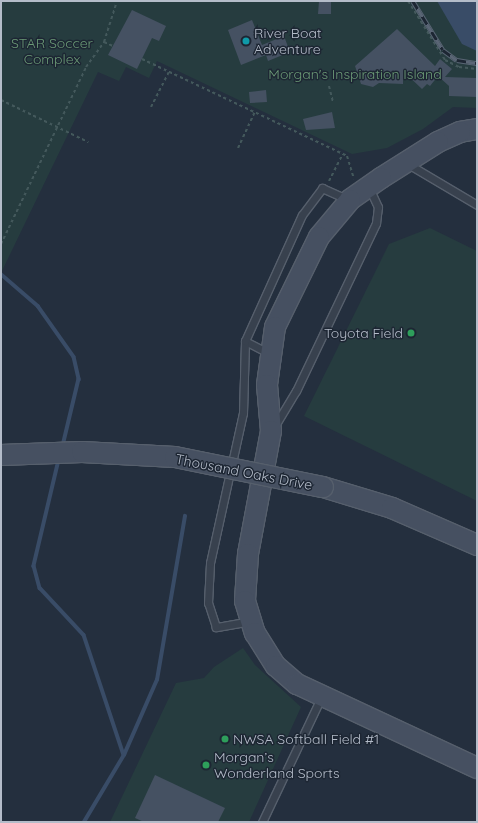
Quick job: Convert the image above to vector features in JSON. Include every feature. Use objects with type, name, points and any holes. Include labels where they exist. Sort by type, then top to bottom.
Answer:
[{"type":"street","points":[[475,766],[297,684],[276,666],[251,621],[245,601],[248,554],[271,430],[266,385],[275,326],[319,237],[360,193],[438,142],[460,132],[477,129]]},
{"type":"street","name":"Thousand Oaks Drive","points":[[1,455],[82,452],[175,457],[323,487],[392,508],[477,546]]},
{"type":"lane","points":[[406,162],[477,205]]},
{"type":"lane","points":[[251,621],[216,627],[208,603],[210,563],[243,413],[245,341],[302,215],[322,188],[360,193],[378,207],[376,223],[296,391],[271,430]]},
{"type":"lane","points":[[245,341],[270,353]]},
{"type":"lane","points":[[262,822],[322,696]]},
{"type":"path","points":[[1,244],[86,67],[104,42],[117,1]]},
{"type":"path","points":[[408,1],[445,60],[459,67],[477,70]]},
{"type":"path","points":[[104,42],[113,46]]},
{"type":"path","points":[[142,59],[348,156],[360,193]]},
{"type":"path","points":[[151,107],[169,72]]},
{"type":"path","points":[[328,86],[333,102]]},
{"type":"path","points":[[1,100],[58,126],[88,142]]},
{"type":"path","points":[[238,148],[255,112]]},
{"type":"path","points":[[325,189],[343,154]]},
{"type":"green space","points":[[1,1],[477,1],[477,108],[453,107],[423,129],[387,148],[352,154],[157,61],[149,78],[126,67],[119,81],[98,72],[1,273]]},
{"type":"green space","name":"Toyota Field","points":[[430,228],[477,251],[477,501],[304,416],[389,244]]},
{"type":"green space","name":"Morgan’s Wonderland Sports","points":[[243,648],[255,665],[301,707],[249,822],[110,822],[176,683],[204,678],[214,667]]},
{"type":"water","points":[[437,1],[477,1],[477,51],[462,44]]},
{"type":"building","points":[[319,1],[331,1],[331,14],[318,14]]},
{"type":"building","points":[[132,10],[166,26],[159,41],[152,38],[137,69],[108,55]]},
{"type":"building","name":"River Boat Adventure","points":[[252,20],[262,45],[284,36],[290,52],[268,61],[266,55],[241,65],[228,30]]},
{"type":"building","points":[[397,29],[435,66],[440,59],[452,69],[445,77],[477,78],[477,97],[449,96],[449,86],[438,76],[430,86],[427,84],[422,89],[403,71],[403,84],[379,83],[373,87],[361,84],[355,66]]},
{"type":"building","points":[[266,90],[267,102],[250,103],[249,92]]},
{"type":"building","points":[[332,112],[335,128],[306,130],[303,119]]},
{"type":"building","points":[[155,775],[225,808],[218,822],[144,822],[135,818]]},
{"type":"waterway","points":[[1,274],[38,306],[74,357],[79,379],[63,446]]},
{"type":"waterway","points":[[59,460],[34,566],[40,588],[84,635],[124,755]]},
{"type":"waterway","points":[[84,822],[124,755],[157,680],[185,516]]},
{"type":"railway","points":[[413,1],[443,50],[457,60],[477,63]]},
{"type":"place","name":"River Boat Adventure","points":[[246,41]]},
{"type":"place","name":"Toyota Field","points":[[411,333]]},
{"type":"place","name":"NWSA Softball Field #1","points":[[225,739]]},
{"type":"place","name":"Morgan’s Wonderland Sports","points":[[206,765]]},
{"type":"park label","name":"STAR Soccer Complex","points":[[52,52]]},
{"type":"park label","name":"Morgan's Inspiration Island","points":[[355,74]]}]
